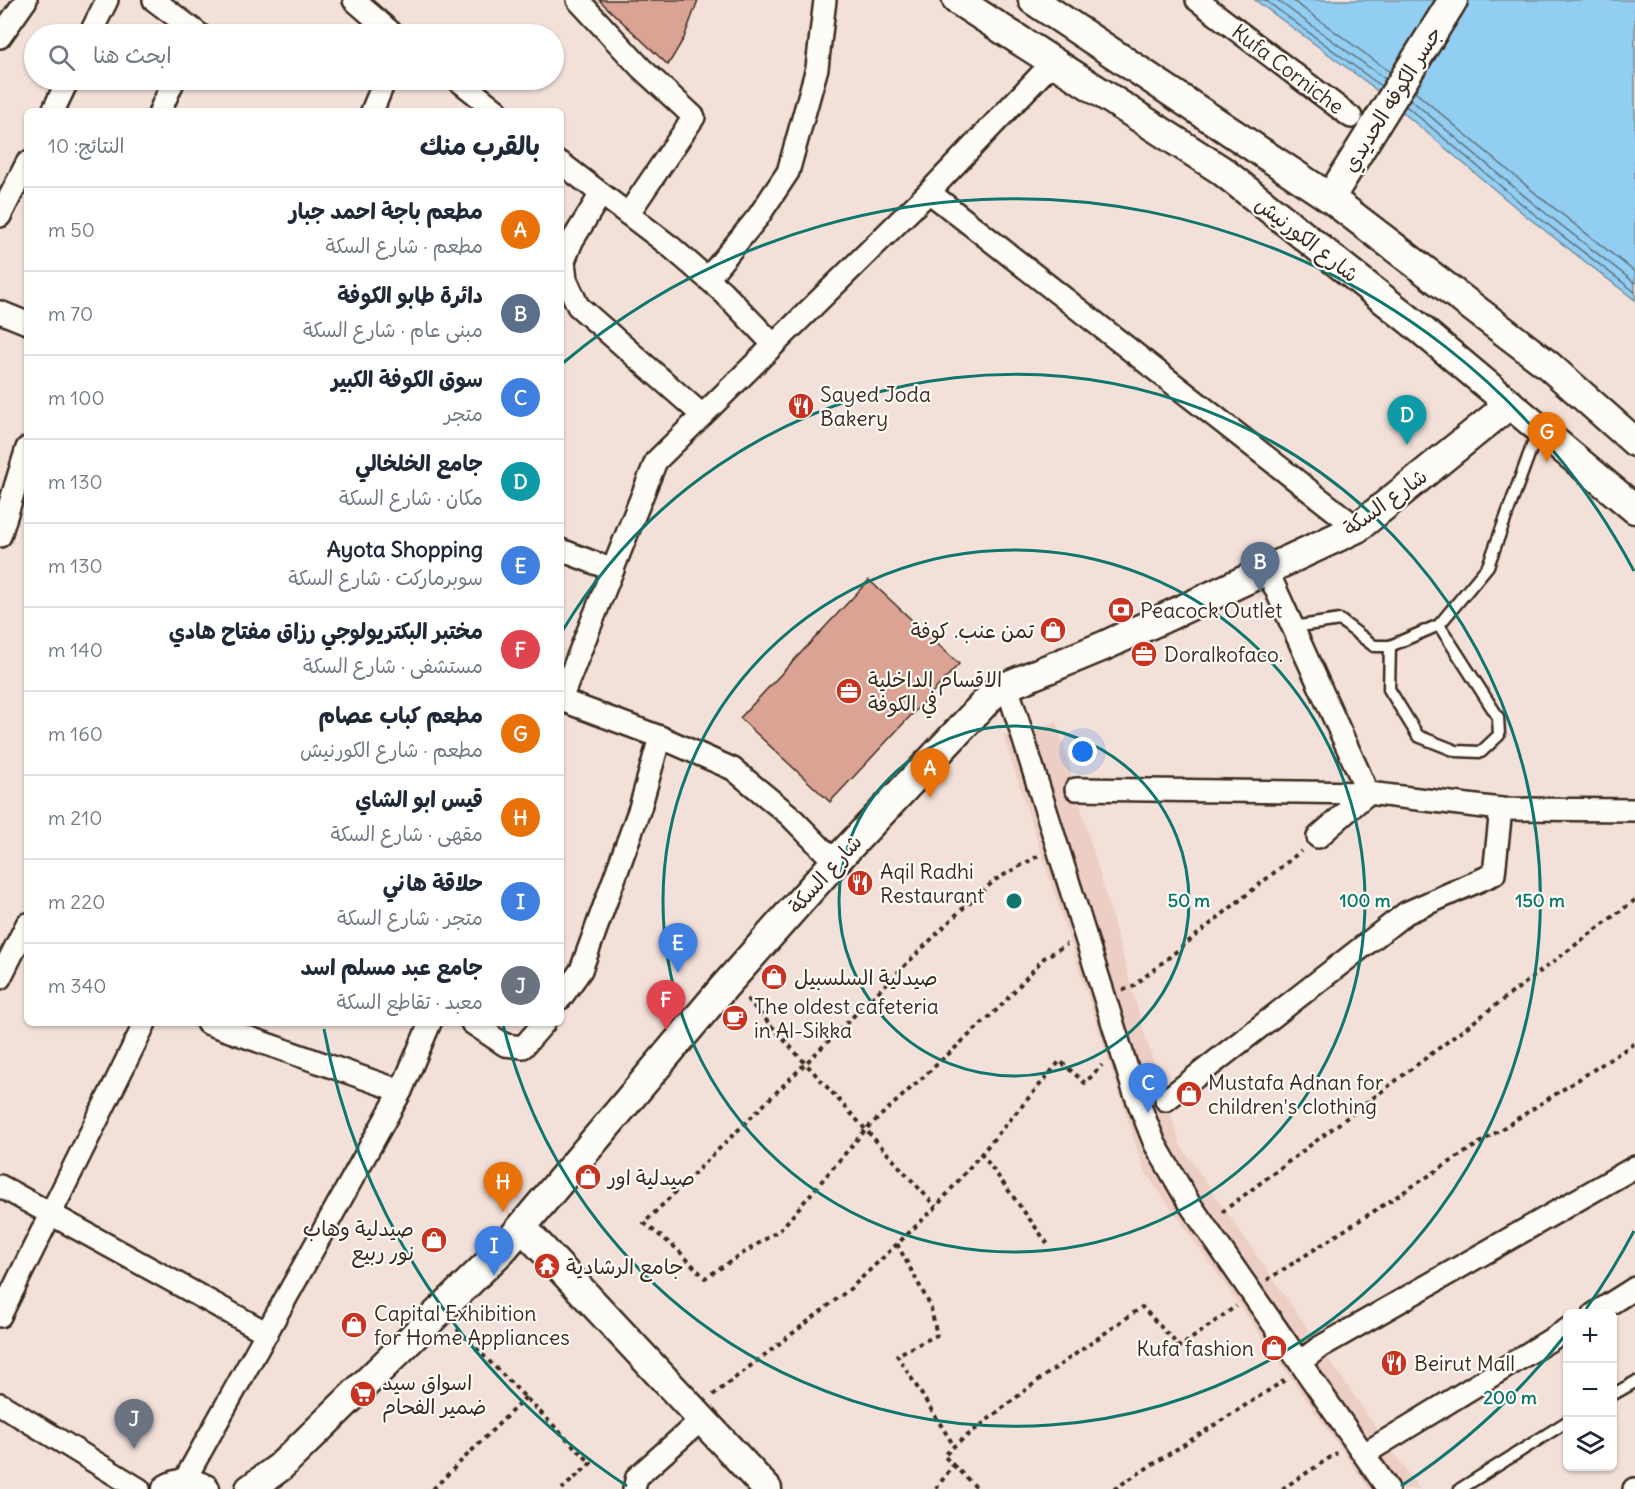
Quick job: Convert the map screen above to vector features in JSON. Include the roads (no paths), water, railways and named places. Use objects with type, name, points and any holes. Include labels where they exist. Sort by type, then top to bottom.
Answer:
[{"type":"street","points":[[0,37],[26,0]]},
{"type":"street","points":[[95,24],[107,0]]},
{"type":"street","points":[[154,0],[183,24]]},
{"type":"street","points":[[578,0],[641,68],[694,117],[628,214]]},
{"type":"street","points":[[708,279],[751,227],[788,172],[817,68],[825,0]]},
{"type":"street","name":"شارع الكورنيش","points":[[957,0],[1221,170],[1403,315],[1635,509]]},
{"type":"street","name":"Kufa Corniche","points":[[1197,0],[1365,119]]},
{"type":"street","name":"جسر الکوفه الحديدي","points":[[1330,198],[1365,119],[1453,0]]},
{"type":"street","name":"شارع الكورنيش","points":[[1037,1],[1330,198],[1548,365],[1635,442]]},
{"type":"street","points":[[363,3],[383,24]]},
{"type":"street","points":[[564,692],[656,460],[929,192],[1054,61]]},
{"type":"street","points":[[54,108],[63,90]]},
{"type":"street","points":[[161,108],[169,90]]},
{"type":"street","points":[[373,108],[381,90]]},
{"type":"street","points":[[471,90],[493,108]]},
{"type":"street","points":[[564,165],[708,279],[773,344]]},
{"type":"street","points":[[0,216],[24,169]]},
{"type":"street","points":[[929,192],[1357,528]]},
{"type":"street","points":[[602,194],[572,241],[564,261],[570,289],[578,306],[702,415]]},
{"type":"street","points":[[0,312],[24,322]]},
{"type":"street","name":"شارع السكة","points":[[250,1489],[280,1467],[503,1249],[730,980],[835,862],[997,690],[1106,645],[1357,528],[1510,404]]},
{"type":"street","points":[[0,536],[24,458]]},
{"type":"street","points":[[564,551],[613,570]]},
{"type":"street","points":[[1267,570],[1368,793]]},
{"type":"street","points":[[1007,686],[1104,998],[1155,1144],[1205,1224],[1388,1489]]},
{"type":"street","points":[[564,700],[660,737],[733,769],[789,815],[835,862]]},
{"type":"street","points":[[564,994],[581,970],[640,808],[660,737]]},
{"type":"street","points":[[1076,789],[1368,793],[1501,809],[1635,810]]},
{"type":"street","points":[[1318,837],[1368,793]]},
{"type":"street","points":[[1166,1100],[1407,913],[1494,874],[1501,809]]},
{"type":"street","points":[[0,978],[24,930]]},
{"type":"street","points":[[0,1316],[144,1026]]},
{"type":"street","points":[[216,1026],[401,1091]]},
{"type":"street","points":[[185,1487],[401,1091],[429,1026]]},
{"type":"street","points":[[476,1026],[505,1045],[523,1047],[532,1040],[542,1026]]},
{"type":"street","points":[[1302,1364],[1320,1347],[1635,1167]]},
{"type":"street","points":[[0,1186],[267,1333]]},
{"type":"street","points":[[522,1227],[767,1489]]},
{"type":"street","points":[[1602,1309],[1635,1288]]},
{"type":"street","points":[[1359,1447],[1563,1332]]},
{"type":"street","points":[[0,1404],[140,1489]]},
{"type":"street","points":[[634,1489],[637,1477],[698,1415]]},
{"type":"lane","points":[[1293,627],[1340,620],[1374,646],[1390,646],[1439,625],[1488,566],[1539,428]]},
{"type":"lane","points":[[1390,646],[1389,689],[1418,736],[1456,752],[1481,752],[1499,735],[1498,717],[1439,625]]},
{"type":"lane","points":[[1617,1392],[1635,1382]]},
{"type":"lane","points":[[1460,1489],[1563,1424]]},
{"type":"water","points":[[1255,0],[1635,0],[1635,300],[1525,215],[1369,84]]},
{"type":"place","name":"Sayed Joda Bakery","points":[[801,406]]},
{"type":"place","name":"جامع الخلخالي","points":[[1407,445]]},
{"type":"place","name":"مطعم كباب عصام","points":[[1547,462]]},
{"type":"place","name":"دائرة طابو الكوفة","points":[[1260,592]]},
{"type":"place","name":"Peacock Outlet","points":[[1121,610]]},
{"type":"place","name":"تمن عنب. كوفة","points":[[1053,630]]},
{"type":"place","name":"Doralkofaco.","points":[[1144,654]]},
{"type":"place","name":"الاقسام الداخلية في الكوفة","points":[[849,691]]},
{"type":"place","name":"مطعم باجة احمد جبار","points":[[930,798]]},
{"type":"place","name":"Aqil Radhi Restaurant","points":[[860,883]]},
{"type":"place","name":"Ayota Shopping","points":[[678,973]]},
{"type":"place","name":"صيدلية السلسبيل","points":[[774,977]]},
{"type":"place","name":"The oldest cafeteria in Al-Sikka","points":[[735,1018]]},
{"type":"place","name":"مختبر البكتريولوجي رزاق مفتاح هادي","points":[[666,1030]]},
{"type":"place","name":"Mustafa Adnan for children's clothing","points":[[1189,1094]]},
{"type":"place","name":"سوق الكوفة الكبير","points":[[1148,1113]]},
{"type":"place","name":"صيدلية اور","points":[[588,1177]]},
{"type":"place","name":"قيس ابو الشاي","points":[[503,1212]]},
{"type":"place","name":"صيدلية وهاب نور ربيع","points":[[434,1240]]},
{"type":"place","name":"جامع الرشادية","points":[[547,1266]]},
{"type":"place","name":"حلاقة هاني","points":[[494,1276]]},
{"type":"place","name":"Capital Exhibition for Home Appliances","points":[[354,1325]]},
{"type":"place","name":"Kufa fashion","points":[[1274,1348]]},
{"type":"place","name":"Beirut Mall","points":[[1394,1363]]},
{"type":"place","name":"اسواق سيد ضمير الفحام","points":[[363,1394]]},
{"type":"place","name":"جامع عبد مسلم اسد","points":[[134,1449]]}]
